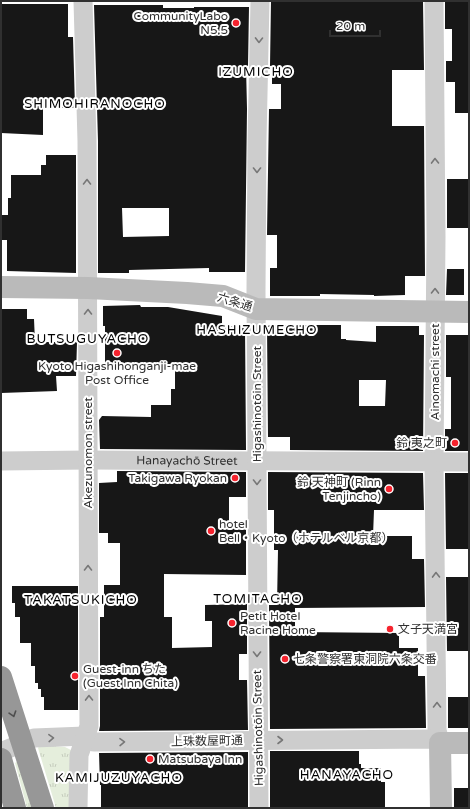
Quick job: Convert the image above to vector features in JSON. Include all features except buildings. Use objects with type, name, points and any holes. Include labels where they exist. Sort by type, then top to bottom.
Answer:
[{"type":"highway","points":[[1,676],[43,808]]},
{"type":"highway","points":[[1,759],[15,808]]},
{"type":"street","name":"Akezunomon street","points":[[78,808],[79,755],[89,726],[87,141],[83,1]]},
{"type":"street","name":"Higashinotōin Street","points":[[259,808],[256,308],[260,1]]},
{"type":"street","name":"Ainomachi street","points":[[434,1],[436,237],[434,462],[437,730],[440,743]]},
{"type":"street","name":"六条通","points":[[1,287],[88,288],[187,293],[223,296],[256,308],[435,310],[469,312]]},
{"type":"street","name":"Hanayachō Street","points":[[1,461],[469,462]]},
{"type":"street","name":"上珠数屋町通","points":[[1,752],[34,738],[85,736],[94,742],[432,739],[440,743]]},
{"type":"street","points":[[441,808],[440,743],[469,743]]},
{"type":"green space","points":[[40,745],[65,747],[71,750],[72,808],[56,808],[38,748]]},
{"type":"green space","points":[[18,761],[32,808],[27,808],[15,763]]},
{"type":"place","name":"CommunityLabo N5.5","points":[[236,23]]},
{"type":"place","name":"Kyoto Higashihonganji-mae Post Office","points":[[117,353]]},
{"type":"place","name":"鈴 夷之町","points":[[455,443]]},
{"type":"place","name":"Takigawa Ryokan","points":[[235,478]]},
{"type":"place","name":"鈴 天神町 (Rinn Tenjincho)","points":[[389,489]]},
{"type":"place","name":"hotel Bell・Kyoto（ホテルベル京都）","points":[[211,531]]},
{"type":"place","name":"Petit Hotel Racine Home","points":[[232,623]]},
{"type":"place","name":"文子天満宮","points":[[390,629]]},
{"type":"place","name":"七条警察署東洞院六条交番","points":[[285,659]]},
{"type":"place","name":"Guest-inn ちた (Guest Inn Chita)","points":[[75,676]]},
{"type":"place","name":"Matsubaya Inn","points":[[150,759]]},
{"type":"district","name":"IZUMICHO","points":[[256,71]]},
{"type":"district","name":"SHIMOHIRANOCHO","points":[[95,103]]},
{"type":"district","name":"HASHIZUMECHO","points":[[257,329]]},
{"type":"district","name":"BUTSUGUYACHO","points":[[88,338]]},
{"type":"district","name":"TOMITACHO","points":[[258,598]]},
{"type":"district","name":"TAKATSUKICHO","points":[[81,599]]},
{"type":"district","name":"HANAYACHO","points":[[347,774]]},
{"type":"district","name":"KAMIJUZUYACHO","points":[[119,777]]}]
